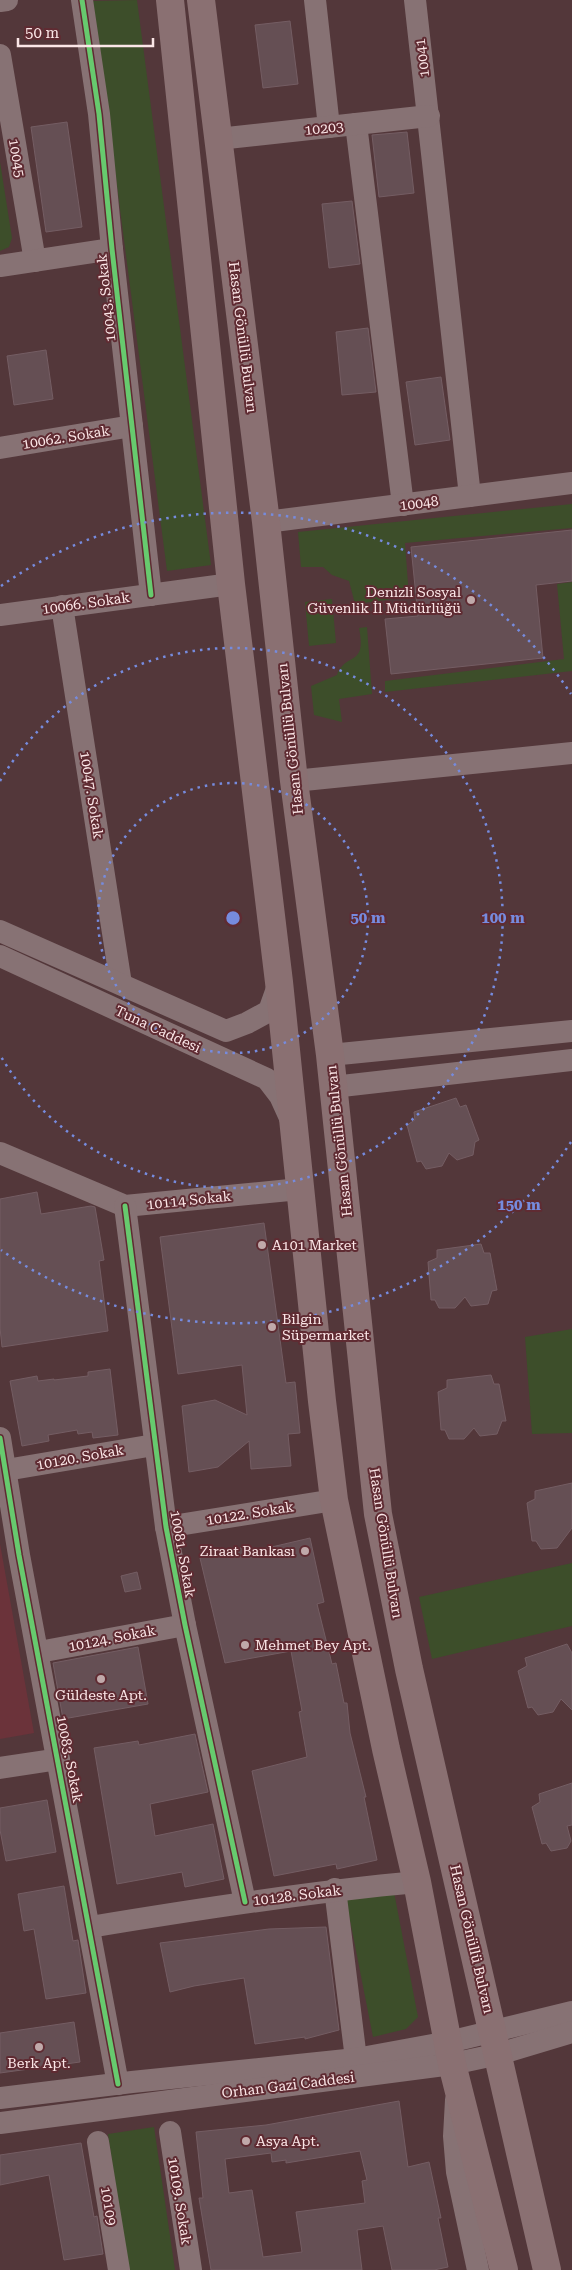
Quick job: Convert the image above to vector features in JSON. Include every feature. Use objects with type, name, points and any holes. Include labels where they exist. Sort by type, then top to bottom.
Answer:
[{"type":"main road","points":[[170,0],[231,584],[279,982],[334,1500],[451,2053],[504,2270]]},
{"type":"main road","name":"Hasan Gönüllü Bulvarı","points":[[201,0],[266,522],[294,780],[330,1055],[378,1514],[409,1670],[547,2270]]},
{"type":"street","points":[[0,1],[7,0]]},
{"type":"street","name":"10043. Sokak","points":[[82,0],[99,114],[112,249],[151,595]]},
{"type":"street","points":[[315,0],[329,127]]},
{"type":"street","name":"10041","points":[[416,0],[470,496]]},
{"type":"street","name":"10045","points":[[0,55],[35,261]]},
{"type":"street","name":"10203","points":[[218,139],[429,116]]},
{"type":"street","points":[[356,124],[403,505]]},
{"type":"street","points":[[0,266],[112,249]]},
{"type":"street","name":"10062. Sokak","points":[[0,448],[132,426]]},
{"type":"street","name":"10048","points":[[266,522],[572,483]]},
{"type":"street","name":"10066. Sokak","points":[[0,615],[231,584]]},
{"type":"street","name":"10047. Sokak","points":[[62,606],[121,984]]},
{"type":"street","points":[[294,780],[572,753]]},
{"type":"street","name":"Tuna Caddesi","points":[[0,931],[226,1031],[247,1023],[269,1011],[279,982]]},
{"type":"street","name":"Tuna Caddesi","points":[[0,956],[267,1079],[280,1096],[294,1127]]},
{"type":"street","points":[[330,1055],[572,1031]]},
{"type":"street","points":[[333,1087],[572,1060]]},
{"type":"street","name":"10114 Sokak","points":[[0,1152],[125,1206],[300,1189]]},
{"type":"street","name":"10081. Sokak","points":[[125,1206],[166,1527],[244,1902]]},
{"type":"street","name":"10083. Sokak","points":[[0,1438],[19,1555],[59,1759],[118,2084]]},
{"type":"street","name":"10120. Sokak","points":[[6,1470],[154,1444]]},
{"type":"street","name":"10122. Sokak","points":[[166,1527],[334,1500]]},
{"type":"street","name":"10124. Sokak","points":[[38,1652],[185,1625]]},
{"type":"street","points":[[0,1768],[59,1759]]},
{"type":"street","name":"10128. Sokak","points":[[90,1927],[244,1902],[416,1882]]},
{"type":"street","points":[[335,1890],[356,2059]]},
{"type":"street","name":"Orhan Gazi Caddesi","points":[[496,2043],[572,2012]]},
{"type":"street","name":"Orhan Gazi Caddesi","points":[[0,2123],[451,2053],[496,2043],[572,2032]]},
{"type":"street","points":[[451,2053],[457,2108],[454,2136],[457,2172],[478,2270]]},
{"type":"street","name":"Orhan Gazi Caddesi","points":[[0,2098],[356,2059],[451,2053]]},
{"type":"street","name":"10109. Sokak","points":[[170,2132],[191,2270]]},
{"type":"street","name":"10109","points":[[98,2142],[119,2270]]},
{"type":"shaded area","points":[[0,1544],[34,1733],[0,1739]]},
{"type":"green space","points":[[137,0],[211,565],[167,571],[93,1]]},
{"type":"green space","points":[[0,162],[12,238],[9,247],[0,251]]},
{"type":"green space","points":[[572,504],[572,528],[405,543],[409,597],[355,604],[349,581],[332,575],[323,567],[301,567],[298,532]]},
{"type":"green space","points":[[572,582],[572,671],[385,692],[385,681],[564,659],[557,584]]},
{"type":"green space","points":[[332,599],[336,643],[309,646],[305,602]]},
{"type":"green space","points":[[367,627],[372,694],[339,699],[342,722],[314,715],[311,686],[337,675],[345,663],[358,654],[361,641],[359,628]]},
{"type":"green space","points":[[572,1329],[572,1433],[532,1434],[525,1337]]},
{"type":"green space","points":[[572,1563],[572,1626],[432,1659],[419,1597]]},
{"type":"green space","points":[[394,1892],[418,2017],[406,2029],[373,2037],[346,1900]]},
{"type":"green space","points":[[154,2127],[175,2270],[128,2270],[108,2134]]},
{"type":"building","points":[[290,21],[298,84],[263,88],[255,25]]},
{"type":"building","points":[[67,122],[82,227],[46,232],[31,127]]},
{"type":"building","points":[[407,132],[414,193],[379,197],[372,135]]},
{"type":"building","points":[[352,201],[360,264],[329,268],[322,204]]},
{"type":"building","points":[[368,328],[376,392],[342,395],[336,332]]},
{"type":"building","points":[[46,350],[53,399],[14,405],[7,356]]},
{"type":"building","points":[[441,377],[450,440],[415,445],[406,382]]},
{"type":"building","name":"Denizli Sosyal Güvenlik İl Müdürlüğü","points":[[572,530],[572,581],[536,585],[543,658],[391,674],[385,619],[418,616],[411,547]]},
{"type":"building","points":[[456,1098],[460,1107],[466,1105],[479,1140],[475,1142],[473,1155],[457,1160],[449,1153],[442,1166],[426,1169],[421,1161],[417,1162],[407,1125],[415,1120],[414,1112]]},
{"type":"building","points":[[37,1192],[41,1214],[91,1206],[95,1207],[104,1260],[99,1261],[108,1331],[2,1347],[0,1328],[0,1199]]},
{"type":"building","points":[[264,1223],[286,1383],[295,1382],[300,1433],[288,1434],[291,1466],[251,1469],[249,1441],[218,1467],[189,1472],[182,1406],[215,1400],[247,1415],[242,1365],[178,1374],[160,1237]]},
{"type":"building","points":[[481,1244],[484,1253],[490,1253],[497,1290],[492,1291],[488,1304],[471,1306],[465,1297],[455,1308],[439,1308],[435,1300],[431,1300],[428,1262],[437,1258],[437,1250]]},
{"type":"building","points":[[110,1369],[118,1435],[93,1438],[92,1432],[78,1434],[77,1430],[48,1435],[49,1441],[22,1446],[10,1381],[37,1376],[38,1381],[88,1376],[88,1372]]},
{"type":"building","points":[[491,1375],[494,1384],[499,1384],[506,1421],[502,1421],[497,1434],[480,1436],[474,1428],[464,1439],[449,1439],[445,1430],[441,1430],[438,1392],[447,1388],[447,1380]]},
{"type":"building","points":[[572,1483],[572,1528],[557,1548],[541,1549],[536,1541],[532,1541],[527,1503],[535,1499],[535,1491]]},
{"type":"building","points":[[310,1538],[324,1602],[317,1604],[332,1664],[336,1663],[344,1703],[347,1703],[350,1733],[366,1797],[364,1797],[377,1860],[337,1869],[336,1864],[274,1876],[252,1771],[307,1757],[299,1712],[302,1711],[291,1651],[225,1663],[200,1558],[245,1547],[246,1553]]},
{"type":"building","points":[[137,1572],[141,1589],[125,1592],[121,1576]]},
{"type":"building","points":[[567,1644],[572,1653],[572,1710],[561,1699],[553,1712],[538,1715],[532,1707],[528,1708],[518,1671],[527,1666],[525,1658]]},
{"type":"building","name":"Güldeste Apt.","points":[[138,1647],[148,1704],[63,1719],[53,1663]]},
{"type":"building","points":[[195,1734],[208,1792],[150,1804],[155,1836],[213,1824],[224,1879],[185,1887],[182,1872],[117,1884],[94,1748],[138,1741],[139,1745]]},
{"type":"building","points":[[572,1783],[572,1825],[567,1826],[571,1841],[567,1848],[551,1851],[546,1843],[542,1844],[532,1807],[540,1802],[539,1794]]},
{"type":"building","points":[[47,1800],[56,1852],[6,1861],[0,1830],[0,1808]]},
{"type":"building","points":[[64,1886],[73,1941],[78,1940],[86,1993],[46,1999],[34,1929],[24,1931],[18,1894]]},
{"type":"building","points":[[326,1927],[339,2030],[305,2039],[305,2037],[255,2044],[244,1978],[170,1992],[160,1943],[269,1929]]},
{"type":"building","name":"Berk Apt.","points":[[74,2022],[80,2062],[0,2073],[0,2033]]},
{"type":"building","points":[[399,2101],[408,2167],[429,2162],[441,2218],[438,2218],[448,2267],[434,2270],[392,2270],[383,2226],[357,2230],[362,2270],[211,2270],[199,2198],[203,2198],[196,2132],[266,2125]],"holes":[[[360,2151],[367,2180],[362,2181],[365,2203],[296,2212],[302,2252],[263,2257],[252,2190],[229,2193],[225,2159],[271,2153],[272,2162],[286,2160],[286,2163]]]},
{"type":"building","points":[[81,2143],[94,2217],[97,2216],[103,2254],[64,2260],[49,2175],[0,2185],[0,2155]]},
{"type":"cycle path","points":[[82,0],[99,114],[112,249],[151,595]]},
{"type":"cycle path","points":[[125,1206],[166,1527],[185,1625],[245,1902]]},
{"type":"cycle path","points":[[0,1438],[19,1555],[118,2084]]},
{"type":"place","name":"Denizli Sosyal Güvenlik İl Müdürlüğü","points":[[471,600]]},
{"type":"place","name":"A101 Market","points":[[262,1245]]},
{"type":"place","name":"Bilgin Süpermarket","points":[[272,1327]]},
{"type":"place","name":"Ziraat Bankası","points":[[305,1551]]},
{"type":"place","name":"Mehmet Bey Apt.","points":[[245,1645]]},
{"type":"place","name":"Güldeste Apt.","points":[[101,1679]]},
{"type":"place","name":"Berk Apt.","points":[[39,2047]]},
{"type":"place","name":"Asya Apt.","points":[[246,2141]]}]
